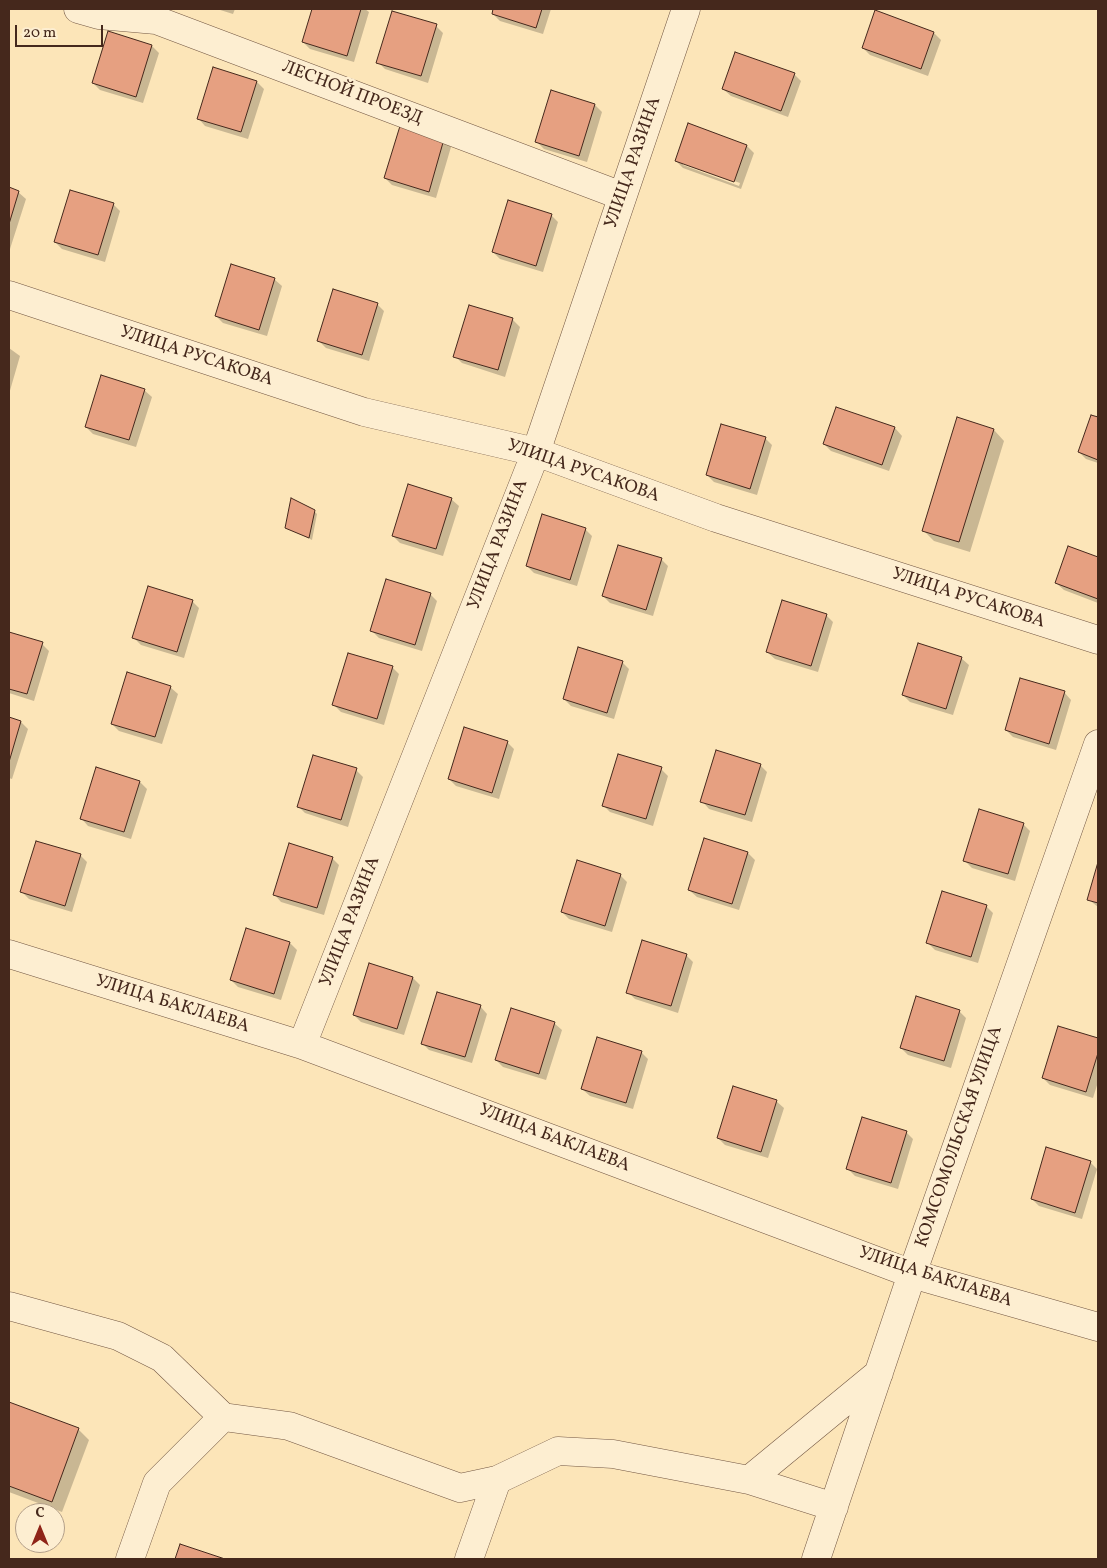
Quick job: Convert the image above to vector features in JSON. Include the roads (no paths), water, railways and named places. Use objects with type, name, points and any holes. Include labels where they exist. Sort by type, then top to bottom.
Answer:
[{"type":"street","name":"ЛЕСНОЙ ПРОЕЗД","points":[[78,9],[99,15],[156,20],[622,196]]},
{"type":"street","name":"УЛИЦА РАЗИНА","points":[[302,1045],[536,452],[686,9]]},
{"type":"street","name":"УЛИЦА РУСАКОВА","points":[[9,295],[364,412],[536,452],[716,518],[1098,640]]},
{"type":"street","name":"КОМСОМОЛЬСКАЯ УЛИЦА","points":[[816,1559],[912,1274],[1098,744]]},
{"type":"street","name":"УЛИЦА БАКЛАЕВА","points":[[9,954],[302,1045],[912,1274],[1098,1327]]},
{"type":"street","points":[[9,1306],[118,1336],[162,1358],[223,1418],[290,1426],[460,1488],[497,1480],[558,1451],[613,1454],[749,1480],[834,1507]]},
{"type":"street","points":[[749,1480],[879,1373]]},
{"type":"street","points":[[130,1559],[157,1483],[223,1418]]},
{"type":"street","points":[[469,1559],[497,1480]]}]
